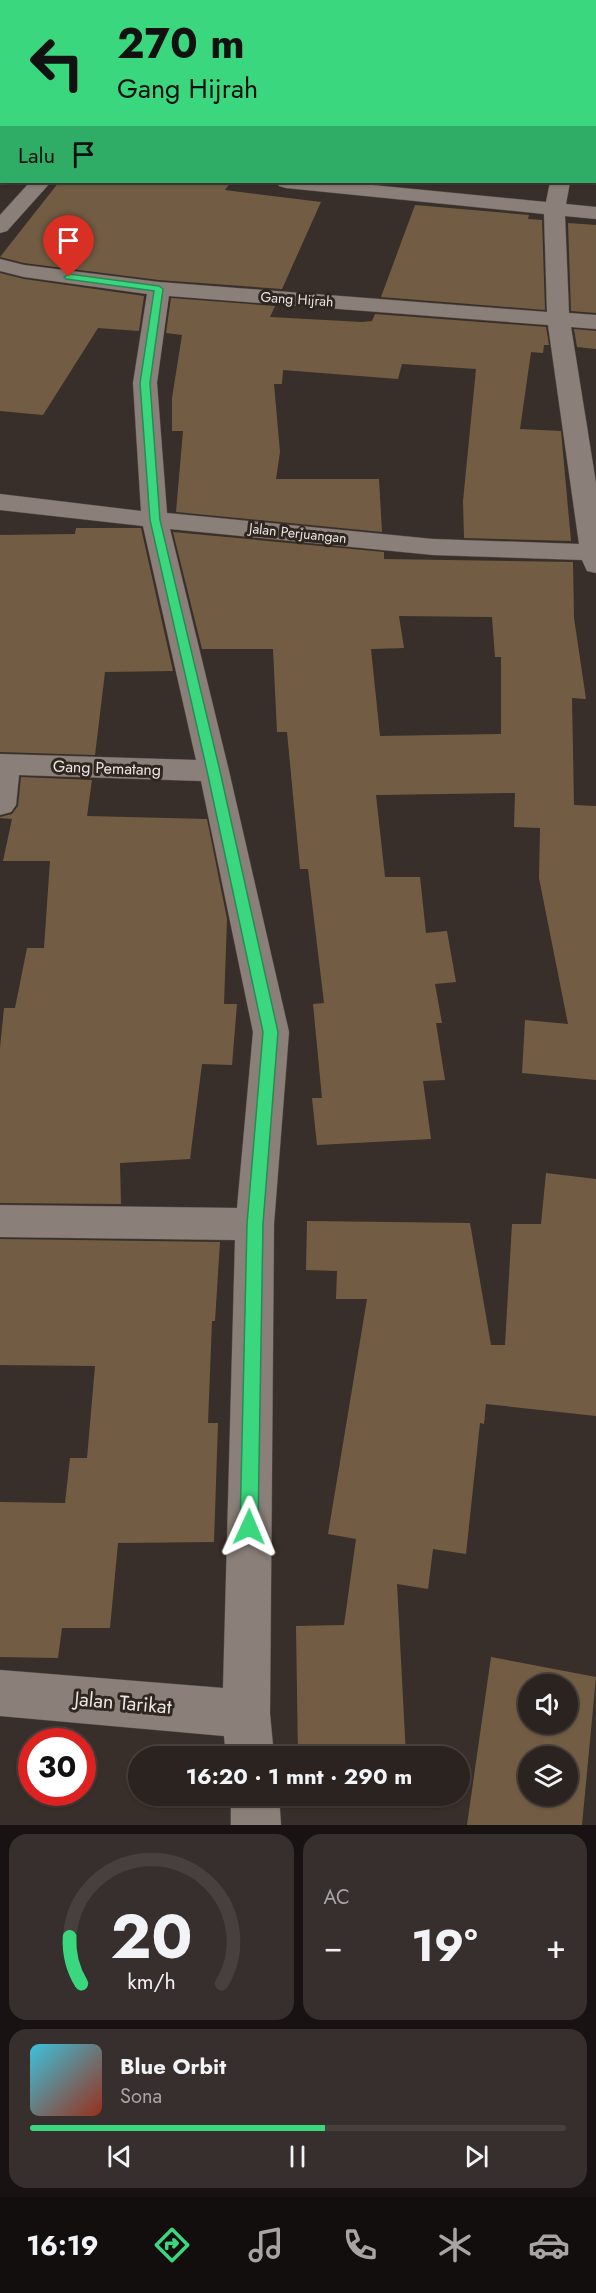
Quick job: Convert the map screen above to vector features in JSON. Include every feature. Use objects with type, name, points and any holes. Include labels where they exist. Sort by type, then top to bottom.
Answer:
[{"type":"street","points":[[0,227],[40,183]]},
{"type":"street","points":[[296,183],[596,213]]},
{"type":"street","points":[[560,183],[554,210],[558,319],[595,556]]},
{"type":"street","name":"Gang Hijrah","points":[[0,265],[24,271],[159,289],[596,322]]},
{"type":"street","points":[[159,289],[145,383],[155,520],[214,771],[271,1032],[255,1224],[248,1735]]},
{"type":"street","name":"Jalan Perjuangan","points":[[0,502],[155,520],[433,547],[595,556]]},
{"type":"street","points":[[0,805],[2,764]]},
{"type":"street","name":"Gang Pematang","points":[[2,764],[214,771]]},
{"type":"street","points":[[0,1221],[255,1224]]},
{"type":"street","name":"Jalan Tarikat","points":[[0,1693],[248,1735]]},
{"type":"building","points":[[58,183],[230,183],[225,190],[321,202],[282,289],[159,280],[24,263],[0,257]]},
{"type":"building","points":[[415,205],[529,215],[528,219],[542,220],[545,310],[381,297]]},
{"type":"building","points":[[568,223],[596,225],[596,313],[571,311]]},
{"type":"building","points":[[0,273],[24,279],[144,296],[139,331],[98,328],[43,415],[0,411]]},
{"type":"building","points":[[171,298],[275,306],[270,317],[362,322],[372,321],[375,314],[546,327],[549,345],[544,345],[543,353],[531,352],[520,429],[561,431],[571,541],[464,538],[463,501],[476,369],[402,364],[398,379],[283,370],[282,384],[274,384],[280,452],[276,479],[379,479],[382,532],[176,512],[183,431],[172,431],[172,398],[182,335],[166,333]]},
{"type":"building","points":[[574,329],[596,331],[596,349],[577,347]]},
{"type":"building","points":[[76,528],[141,528],[173,671],[105,672],[95,755],[0,752],[0,535],[75,534]]},
{"type":"building","points":[[173,532],[384,552],[384,559],[573,562],[574,618],[586,699],[572,698],[574,805],[596,806],[596,1080],[522,1073],[525,1020],[568,1024],[539,878],[540,828],[514,827],[515,793],[376,795],[385,877],[420,877],[426,933],[447,931],[456,982],[435,984],[442,1023],[436,1023],[445,1080],[423,1081],[431,1139],[317,1145],[312,1098],[322,1098],[313,1004],[324,1003],[308,869],[300,869],[287,732],[277,732],[273,649],[202,649]],"holes":[[[399,616],[492,617],[495,657],[501,657],[501,734],[380,736],[371,649],[404,648]]]},
{"type":"building","points":[[21,777],[92,780],[87,816],[207,819],[227,919],[224,1004],[237,1004],[232,1065],[202,1064],[190,1159],[120,1163],[121,1204],[0,1203],[0,1048],[4,1008],[15,1008],[27,948],[44,948],[50,861],[3,861],[12,819],[0,817],[12,814],[18,806]]},
{"type":"building","points":[[546,1173],[596,1179],[596,1416],[486,1404],[484,1424],[480,1423],[466,1554],[433,1549],[428,1589],[397,1584],[405,1746],[298,1746],[296,1626],[344,1625],[356,1539],[328,1534],[367,1299],[336,1299],[337,1271],[306,1270],[307,1221],[470,1223],[491,1345],[505,1345],[512,1224],[541,1224]]},
{"type":"building","points":[[0,1239],[220,1242],[215,1321],[212,1321],[208,1423],[218,1423],[214,1542],[118,1543],[110,1628],[62,1628],[58,1658],[0,1657],[0,1502],[65,1503],[70,1458],[87,1458],[95,1366],[0,1365]]},
{"type":"building","points":[[491,1657],[596,1677],[582,1825],[467,1825]]},
{"type":"route","points":[[69,277],[159,289],[145,383],[155,520],[214,771],[271,1032],[255,1224],[249,1527]]}]
